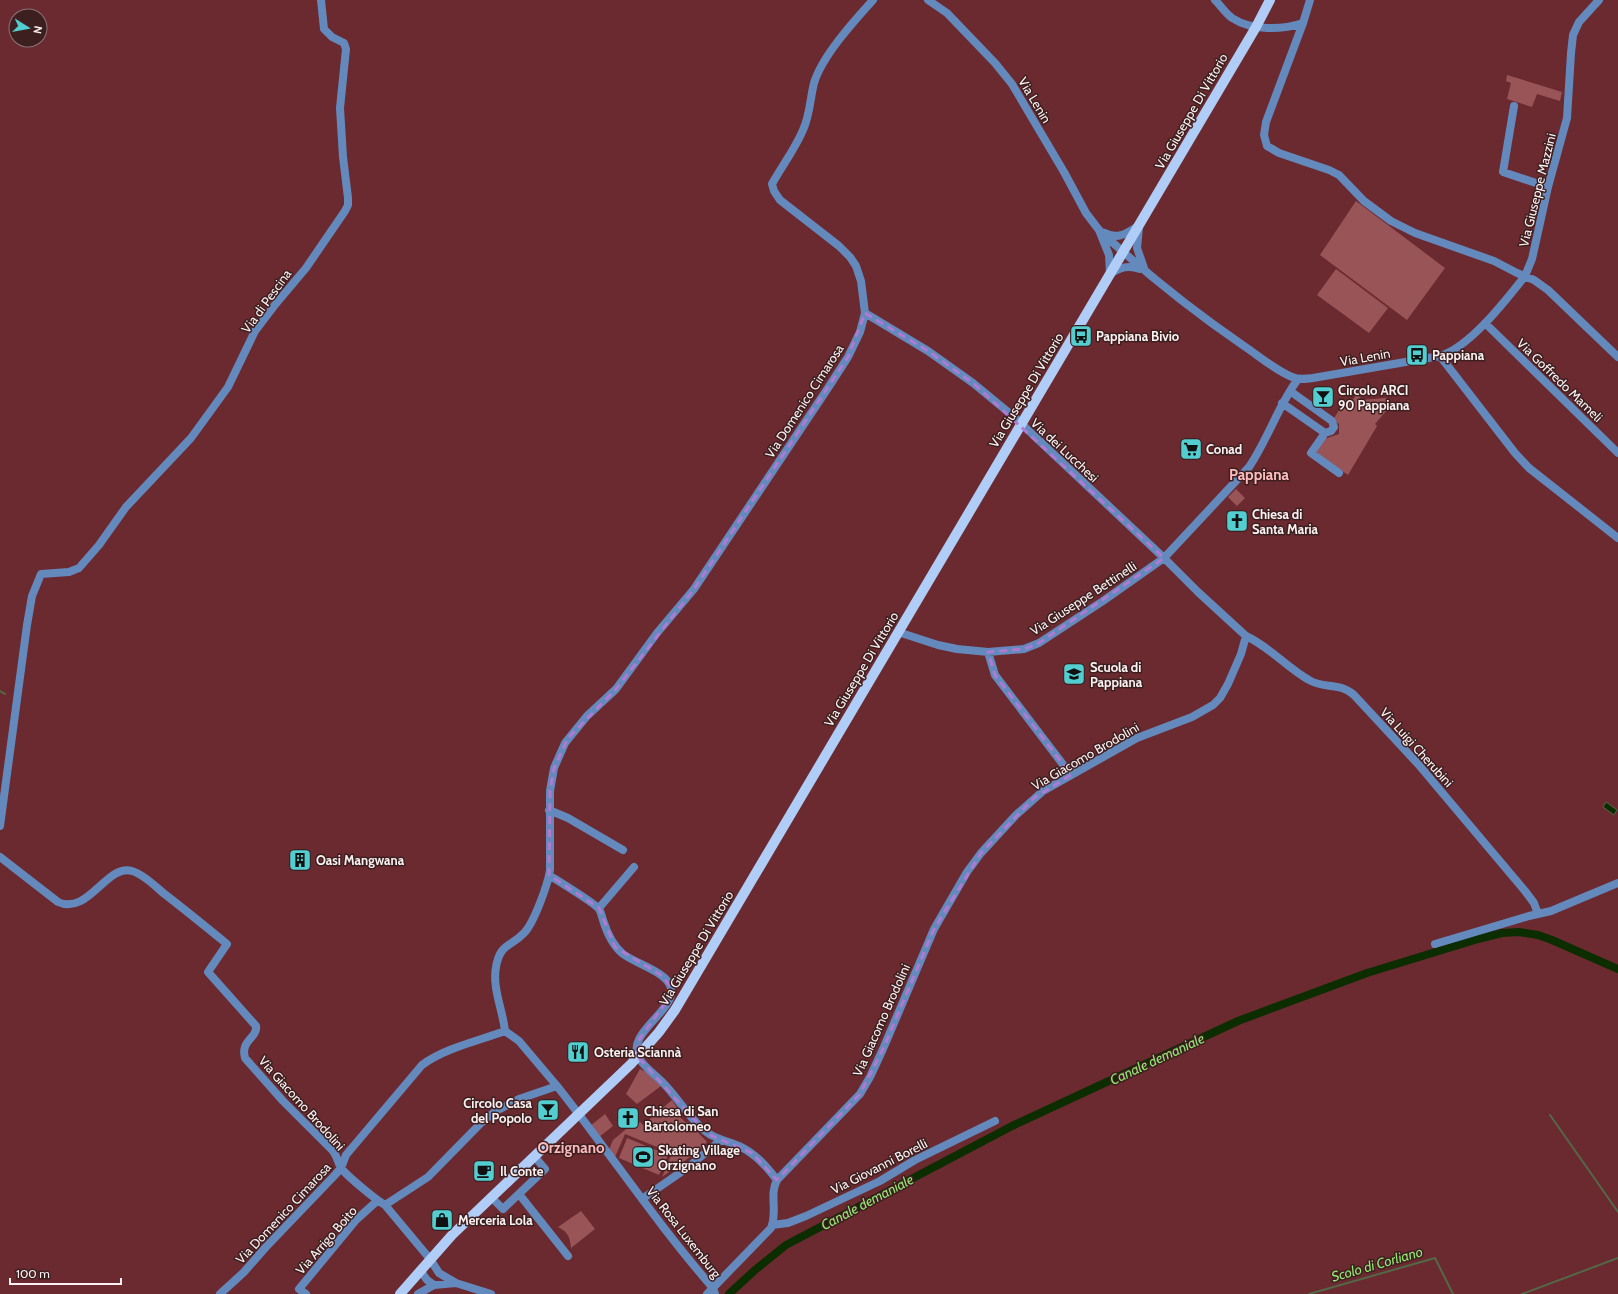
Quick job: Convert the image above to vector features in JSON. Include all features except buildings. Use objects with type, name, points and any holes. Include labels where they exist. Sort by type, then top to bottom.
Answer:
[{"type":"main road","name":"Via Giuseppe Di Vittorio","points":[[400,1294],[452,1235],[638,1057],[659,1032],[683,998],[1122,252],[1139,226],[1256,27],[1270,0]]},
{"type":"street","name":"Via di Pescina","points":[[0,826],[27,625],[32,596],[41,574],[69,572],[79,568],[99,545],[126,507],[191,438],[219,402],[228,387],[255,331],[306,268],[348,205],[343,157],[340,103],[346,49],[344,43],[332,37],[324,29],[322,0]]},
{"type":"street","name":"Via Domenico Cimarosa","points":[[220,1294],[244,1272],[341,1168],[346,1155],[422,1066],[430,1059],[505,1031],[495,979],[498,959],[503,949],[520,937],[528,928],[549,875],[549,810],[551,781],[556,763],[565,743],[587,716],[616,689],[657,633],[694,589],[848,357],[860,332],[866,313],[861,280],[850,257],[824,234],[788,208],[780,200],[772,188],[774,180],[803,130],[810,109],[814,83],[821,67],[847,29],[873,0]]},
{"type":"street","name":"Via Lenin","points":[[928,0],[947,13],[995,63],[1008,79],[1064,172],[1086,212],[1099,230],[1122,252],[1182,302],[1230,336],[1290,376],[1298,379],[1314,378],[1440,356]]},
{"type":"street","points":[[1215,0],[1233,19],[1256,27],[1282,28],[1303,23]]},
{"type":"street","points":[[1310,0],[1303,23],[1266,122],[1264,135],[1268,146],[1279,154],[1329,170],[1339,175],[1364,201],[1391,222],[1422,236],[1494,261],[1534,280],[1548,290],[1618,357]]},
{"type":"street","name":"Via Giuseppe Mazzini","points":[[1440,356],[1455,350],[1485,323],[1525,276],[1532,259],[1548,187],[1567,118],[1573,35],[1579,22],[1599,0]]},
{"type":"street","points":[[1514,106],[1503,172],[1548,187]]},
{"type":"street","points":[[1099,230],[1109,235],[1119,236],[1139,226],[1138,248],[1140,260],[1145,270]]},
{"type":"street","name":"Via Lenin","points":[[1099,230],[1109,255],[1110,274]]},
{"type":"street","points":[[1110,274],[1128,266],[1145,270]]},
{"type":"street","name":"Via dei Lucchesi","points":[[866,313],[928,350],[973,383],[1013,416],[1164,558]]},
{"type":"street","name":"Via Goffredo Mameli","points":[[1485,323],[1618,453]]},
{"type":"street","points":[[1440,356],[1515,453],[1529,468],[1618,538]]},
{"type":"street","points":[[1246,636],[1198,592],[1164,558],[1249,467],[1257,456],[1282,403],[1298,379]]},
{"type":"street","points":[[1282,403],[1325,432],[1331,431],[1334,427],[1332,421],[1290,391]]},
{"type":"street","points":[[1325,432],[1311,453],[1339,473]]},
{"type":"street","name":"Via Giuseppe Bettinelli","points":[[898,632],[938,645],[988,652],[1024,650],[1038,643],[1103,601],[1164,558]]},
{"type":"street","name":"Via Giacomo Brodolini","points":[[777,1180],[860,1094],[879,1059],[934,929],[967,872],[981,853],[1034,798],[1071,775],[1137,738],[1192,717],[1213,705],[1220,698],[1228,684],[1241,654],[1246,636]]},
{"type":"street","name":"Via Luigi Cherubini","points":[[1246,636],[1262,644],[1310,681],[1343,687],[1354,695],[1418,764],[1525,891],[1534,903],[1538,914]]},
{"type":"street","points":[[988,652],[995,675],[1071,775]]},
{"type":"street","points":[[549,810],[568,818],[623,850]]},
{"type":"street","name":"Via Giacomo Brodolini","points":[[0,857],[58,902],[68,905],[76,903],[94,892],[113,876],[122,871],[132,871],[150,882],[227,944],[208,972],[256,1026],[257,1029],[245,1045],[245,1058],[283,1101],[333,1151],[337,1156],[341,1168],[377,1201],[385,1205],[430,1259],[439,1273],[456,1283],[491,1294]]},
{"type":"street","points":[[599,908],[634,867]]},
{"type":"street","points":[[549,875],[599,908],[607,932],[615,947],[624,955],[661,975],[671,987],[669,998],[638,1040],[637,1050],[638,1057],[641,1062],[667,1086],[701,1127],[710,1135],[739,1146],[752,1153],[760,1159],[777,1180],[772,1194],[774,1215],[769,1231],[731,1268],[712,1292]]},
{"type":"street","points":[[1435,944],[1551,911],[1618,883]]},
{"type":"street","name":"Via Rosa Luxemburg","points":[[505,1031],[519,1040],[579,1113],[712,1292]]},
{"type":"street","points":[[385,1205],[428,1176],[482,1122],[496,1111],[514,1102],[557,1086]]},
{"type":"street","name":"Via Giovanni Borelli","points":[[772,1225],[788,1223],[806,1216],[880,1181],[915,1160],[995,1121]]},
{"type":"street","points":[[642,1199],[687,1168],[721,1140]]},
{"type":"street","points":[[491,1197],[503,1209],[519,1194],[545,1169],[534,1156]]},
{"type":"street","points":[[519,1194],[568,1256]]},
{"type":"street","name":"Via Arrigo Boito","points":[[306,1294],[299,1289],[356,1220],[377,1201]]},
{"type":"street","points":[[420,1270],[427,1280],[434,1285]]},
{"type":"street","points":[[418,1294],[434,1285],[456,1283]]},
{"type":"highlighted area","points":[[865,313],[928,351],[973,383],[1164,558],[1039,643],[1024,649],[988,652],[995,675],[1071,775],[1034,798],[981,853],[934,929],[883,1049],[860,1094],[777,1180],[752,1153],[710,1135],[638,1057],[638,1041],[669,998],[671,987],[661,975],[615,947],[599,908],[549,875],[550,791],[554,768],[568,738],[616,689],[694,589],[848,357]]},
{"type":"shaded area","points":[[1507,75],[1562,92],[1560,101],[1537,94],[1532,107],[1507,99],[1511,83],[1506,81]]},
{"type":"shaded area","points":[[1356,201],[1445,268],[1407,320],[1320,255]]},
{"type":"shaded area","points":[[1336,269],[1388,308],[1369,333],[1317,295]]},
{"type":"shaded area","points":[[1356,395],[1360,397],[1361,400],[1386,398],[1392,404],[1375,424],[1377,426],[1348,475],[1315,452],[1324,439],[1339,434],[1339,424],[1333,420],[1345,400],[1352,401]]},
{"type":"shaded area","points":[[1236,489],[1245,498],[1237,506],[1228,497]]},
{"type":"shaded area","points":[[1606,802],[1617,810],[1614,815],[1603,807]]},
{"type":"shaded area","points":[[640,1069],[646,1072],[661,1086],[637,1104],[626,1094]]},
{"type":"shaded area","points":[[672,1100],[681,1114],[681,1118],[685,1122],[688,1122],[707,1142],[701,1149],[662,1177],[672,1153],[625,1134],[615,1157],[609,1150],[613,1140],[631,1125],[633,1127],[640,1122],[643,1125]]},
{"type":"shaded area","points":[[605,1114],[613,1126],[599,1137],[590,1126]]},
{"type":"shaded area","name":"Skating Village Orzignano","points":[[627,1138],[668,1155],[659,1175],[619,1158]]},
{"type":"shaded area","points":[[581,1211],[595,1229],[571,1248],[568,1235],[558,1227]]},
{"type":"waterway","points":[[0,691],[5,694]]},
{"type":"waterway","name":"Canale demaniale","points":[[729,1294],[755,1270],[786,1245],[1012,1126],[1238,1021],[1367,973],[1478,939],[1502,933],[1519,932],[1538,935],[1552,940],[1618,969]]},
{"type":"waterway","points":[[1550,1115],[1618,1212]]},
{"type":"waterway","name":"Scolo di Corliano","points":[[1309,1294],[1435,1258],[1453,1294]]},
{"type":"waterway","name":"Scolo di Corliano","points":[[1522,1294],[1618,1258]]},
{"type":"place","name":"Pappiana Bivio","points":[[1081,336]]},
{"type":"place","name":"Pappiana","points":[[1417,355]]},
{"type":"place","name":"Circolo ARCI 90 Pappiana","points":[[1323,397]]},
{"type":"place","name":"Conad","points":[[1191,449]]},
{"type":"place","name":"Chiesa di Santa Maria","points":[[1237,521]]},
{"type":"place","name":"Scuola di Pappiana","points":[[1074,674]]},
{"type":"place","name":"Oasi Mangwana","points":[[300,860]]},
{"type":"place","name":"Osteria Sciannà","points":[[578,1052]]},
{"type":"place","name":"Circolo Casa del Popolo","points":[[548,1110]]},
{"type":"place","name":"Chiesa di San Bartolomeo","points":[[628,1118]]},
{"type":"place","name":"Skating Village Orzignano","points":[[643,1157]]},
{"type":"place","name":"Il Conte","points":[[484,1171]]},
{"type":"place","name":"Merceria Lola","points":[[442,1220]]},
{"type":"district","name":"Pappiana","points":[[1259,475]]},
{"type":"district","name":"Orzignano","points":[[571,1148]]}]
